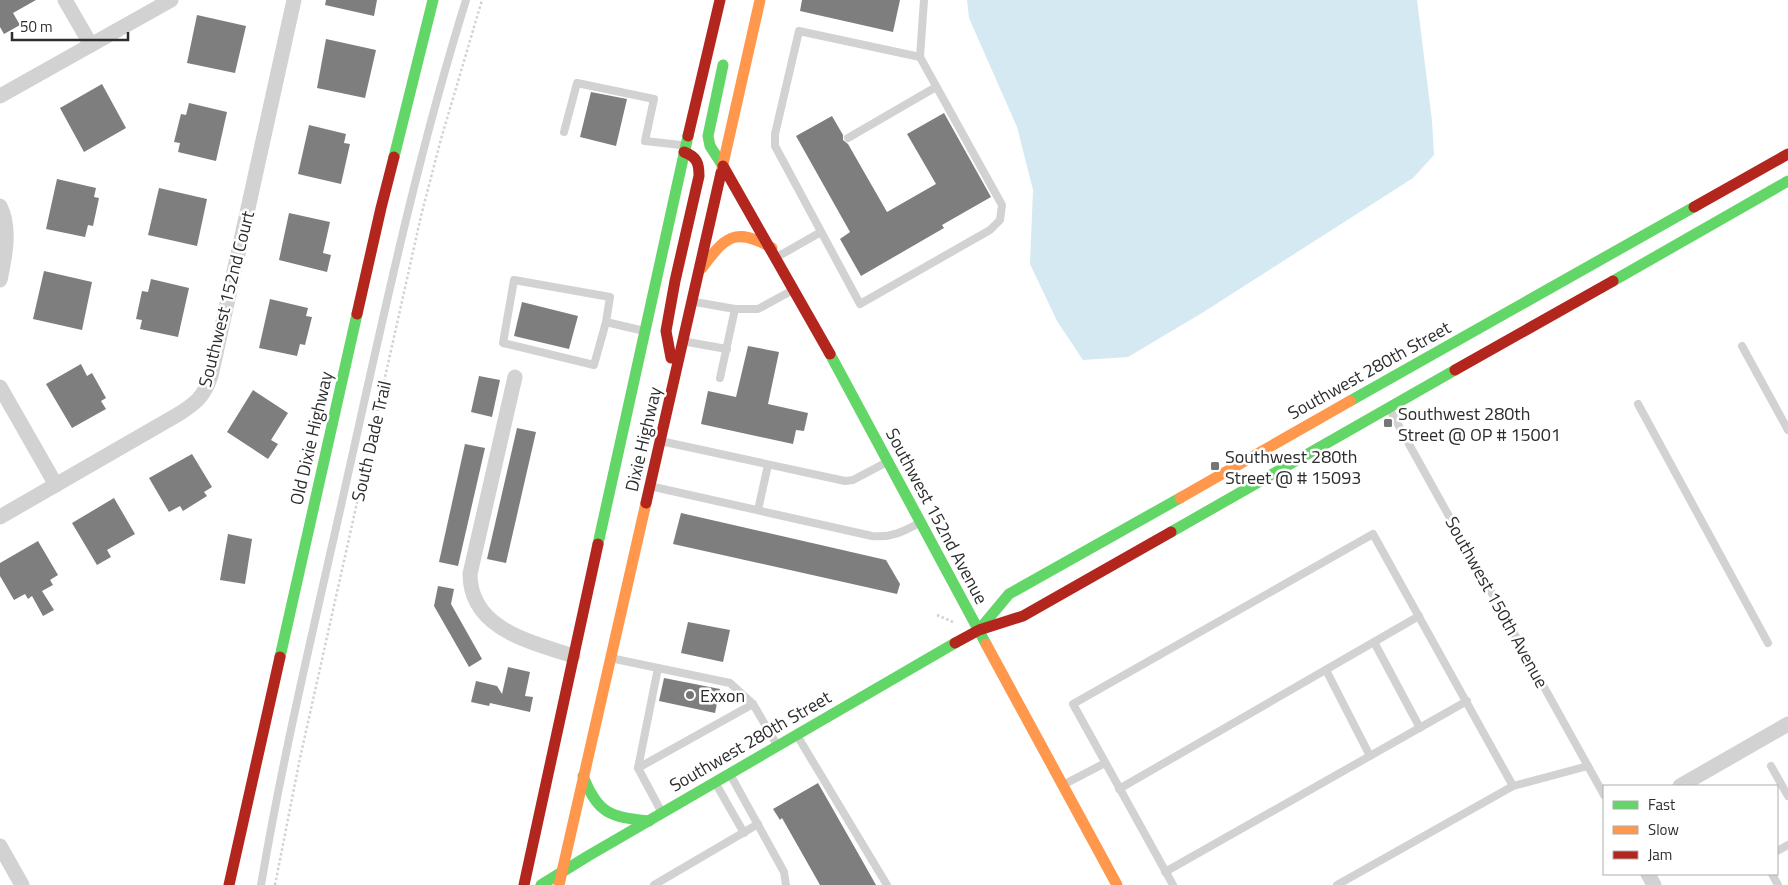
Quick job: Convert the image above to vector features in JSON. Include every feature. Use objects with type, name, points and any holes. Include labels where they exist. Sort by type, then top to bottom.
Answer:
[{"type":"main road","name":"Old Dixie Highway","points":[[229,885],[379,217],[433,0]]},
{"type":"main road","name":"Dixie Highway","points":[[524,885],[684,149],[720,0]]},
{"type":"main road","name":"Dixie Highway","points":[[559,885],[760,0]]},
{"type":"main road","name":"Southwest 152nd Avenue","points":[[726,52],[708,136],[710,146],[795,289],[1061,785],[1117,885]]},
{"type":"main road","points":[[675,379],[666,331],[675,281],[699,176],[699,163],[693,155],[684,149]]},
{"type":"main road","name":"Southwest 280th Street","points":[[541,885],[649,820],[978,630],[1023,616],[1128,542],[1605,271],[1782,173],[1788,154]]},
{"type":"main road","name":"Southwest 280th Street","points":[[978,630],[1009,594],[1128,542],[1605,271],[1782,173]]},
{"type":"main road","points":[[698,274],[717,247],[736,236],[757,238],[774,252]]},
{"type":"main road","points":[[573,656],[586,670]]},
{"type":"main road","points":[[583,776],[592,799],[606,813],[623,818],[649,820]]},
{"type":"main road","points":[[555,846],[562,871]]},
{"type":"street","points":[[65,0],[91,45]]},
{"type":"street","points":[[0,96],[171,0]]},
{"type":"street","name":"Southwest 152nd Court","points":[[0,517],[177,416],[194,404],[206,391],[211,376],[294,0]]},
{"type":"street","points":[[0,206],[4,216],[6,238],[0,280]]},
{"type":"street","points":[[515,377],[470,574],[470,583],[484,612],[501,628],[529,642],[573,656]]},
{"type":"street","points":[[0,387],[56,485]]},
{"type":"street","points":[[1682,785],[1788,724]]},
{"type":"street","points":[[0,846],[22,885]]},
{"type":"lane","points":[[261,885],[288,748],[378,342],[424,147],[466,0]]},
{"type":"lane","points":[[920,57],[799,31],[775,134],[775,146],[860,304],[990,230],[1000,220],[1002,205],[920,57],[924,0]]},
{"type":"lane","points":[[564,132],[576,83],[654,99],[645,140],[684,149]]},
{"type":"lane","points":[[848,138],[936,87]]},
{"type":"lane","points":[[774,252],[821,232]]},
{"type":"lane","points":[[514,280],[610,297],[606,322],[594,365],[503,342],[514,280]]},
{"type":"lane","points":[[692,302],[735,309],[758,309],[795,289]]},
{"type":"lane","points":[[720,378],[735,309]]},
{"type":"lane","points":[[606,322],[645,331]]},
{"type":"lane","points":[[683,342],[726,349]]},
{"type":"lane","points":[[1742,346],[1788,430]]},
{"type":"lane","name":"Southwest 150th Avenue","points":[[1383,397],[1603,793]]},
{"type":"lane","points":[[1638,404],[1768,643]]},
{"type":"lane","points":[[660,440],[845,481],[853,480],[888,461]]},
{"type":"lane","points":[[758,510],[768,465]]},
{"type":"lane","points":[[650,486],[880,537],[901,533],[921,522]]},
{"type":"lane","points":[[1173,885],[1074,704],[1373,534],[1513,786]]},
{"type":"lane","points":[[1119,789],[1419,616]]},
{"type":"lane","points":[[1374,642],[1420,728]]},
{"type":"lane","points":[[610,658],[730,683],[753,704],[778,746]]},
{"type":"lane","points":[[658,668],[638,768],[662,813]]},
{"type":"lane","points":[[1326,670],[1370,756]]},
{"type":"lane","points":[[1165,872],[1467,702]]},
{"type":"lane","points":[[638,768],[753,704]]},
{"type":"lane","points":[[797,734],[888,885]]},
{"type":"lane","points":[[1061,785],[1105,763]]},
{"type":"lane","points":[[1337,885],[1513,786],[1588,766]]},
{"type":"lane","points":[[1771,766],[1788,796]]},
{"type":"lane","points":[[730,773],[784,872],[786,885]]},
{"type":"lane","points":[[715,782],[744,833]]},
{"type":"lane","points":[[654,885],[758,824]]},
{"type":"path","name":"South Dade Trail","points":[[275,885],[300,758],[421,216],[482,0]]},
{"type":"path","points":[[937,614],[954,623]]},
{"type":"water","points":[[967,0],[1417,0],[1432,121],[1434,155],[1413,178],[1202,313],[1128,357],[1083,360],[1057,321],[1030,264],[1033,190],[1017,127],[969,18]]},
{"type":"building","points":[[0,0],[36,0],[13,13],[20,25],[4,34],[0,27]]},
{"type":"building","points":[[326,0],[377,0],[374,16],[325,5]]},
{"type":"building","points":[[802,0],[900,0],[893,32],[800,11]]},
{"type":"building","points":[[197,15],[246,26],[235,73],[187,63]]},
{"type":"building","points":[[326,39],[376,50],[365,98],[317,88]]},
{"type":"building","points":[[102,84],[126,128],[84,152],[60,108]]},
{"type":"building","points":[[591,92],[627,99],[616,146],[580,137]]},
{"type":"building","points":[[189,103],[227,112],[216,161],[178,152],[180,143],[174,142],[181,114],[186,115]]},
{"type":"building","points":[[944,113],[991,197],[942,225],[944,228],[861,276],[840,239],[850,232],[796,136],[832,116],[843,135],[843,140],[848,144],[887,212],[936,184],[907,134]]},
{"type":"building","points":[[309,125],[346,134],[344,143],[350,144],[341,184],[298,174]]},
{"type":"building","points":[[57,179],[96,188],[94,197],[99,198],[93,226],[88,225],[85,237],[46,229]]},
{"type":"building","points":[[159,188],[207,199],[197,246],[148,235]]},
{"type":"building","points":[[289,213],[330,222],[323,253],[331,255],[327,272],[279,260]]},
{"type":"building","points":[[44,271],[92,282],[82,330],[33,319]]},
{"type":"building","points":[[151,279],[189,288],[178,337],[140,329],[142,320],[136,319],[142,291],[148,292]]},
{"type":"building","points":[[270,299],[308,308],[306,316],[312,317],[305,345],[300,344],[297,356],[259,348]]},
{"type":"building","points":[[522,302],[578,316],[569,349],[514,336]]},
{"type":"building","points":[[748,346],[779,352],[768,404],[808,413],[804,431],[796,430],[793,444],[701,424],[708,391],[736,397]]},
{"type":"building","points":[[81,364],[87,376],[92,373],[106,398],[101,401],[106,409],[72,428],[46,384]]},
{"type":"building","points":[[479,376],[500,380],[492,417],[471,412]]},
{"type":"building","points":[[253,390],[288,413],[271,440],[278,444],[268,459],[227,432]]},
{"type":"building","points":[[517,428],[536,432],[506,563],[487,559]]},
{"type":"building","points":[[465,444],[485,448],[458,566],[439,562]]},
{"type":"building","points":[[192,454],[212,487],[204,492],[207,496],[183,511],[180,506],[169,512],[149,478]]},
{"type":"building","points":[[114,498],[135,534],[107,550],[111,557],[97,565],[72,523]]},
{"type":"building","points":[[681,513],[886,560],[900,584],[897,594],[673,544]]},
{"type":"building","points":[[228,534],[252,539],[245,584],[220,580]]},
{"type":"building","points":[[38,541],[58,575],[50,580],[53,585],[42,591],[54,610],[43,616],[32,596],[28,599],[25,594],[14,600],[0,576],[0,563]]},
{"type":"building","points":[[438,586],[454,589],[451,604],[482,659],[469,667],[434,606]]},
{"type":"building","points":[[688,622],[730,630],[723,662],[681,653]]},
{"type":"building","points":[[508,667],[530,672],[525,696],[533,697],[530,712],[490,703],[489,706],[471,702],[476,681],[497,686],[502,694]]},
{"type":"building","name":"Exxon","points":[[664,678],[720,689],[715,713],[659,701]]},
{"type":"building","points":[[818,783],[876,885],[820,885],[782,818],[780,820],[773,809]]},
{"type":"traffic: fast","points":[[394,157],[433,0]]},
{"type":"traffic: fast","points":[[723,65],[708,136],[710,146],[723,166]]},
{"type":"traffic: fast","points":[[598,544],[688,136]]},
{"type":"traffic: fast","points":[[1613,281],[1788,181]]},
{"type":"traffic: fast","points":[[1350,401],[1694,207]]},
{"type":"traffic: fast","points":[[280,657],[357,314]]},
{"type":"traffic: fast","points":[[830,354],[986,644]]},
{"type":"traffic: fast","points":[[1171,532],[1455,370]]},
{"type":"traffic: fast","points":[[979,630],[1009,594],[1180,498]]},
{"type":"traffic: fast","points":[[541,885],[955,643]]},
{"type":"traffic: fast","points":[[583,776],[594,799],[607,811],[624,818],[649,821]]},
{"type":"traffic: slow","points":[[721,173],[760,0]]},
{"type":"traffic: slow","points":[[702,268],[717,249],[724,242],[732,238],[740,236],[749,237],[772,248]]},
{"type":"traffic: slow","points":[[1180,498],[1350,401]]},
{"type":"traffic: slow","points":[[559,885],[646,503]]},
{"type":"traffic: slow","points":[[986,644],[1117,885]]},
{"type":"traffic: jam","points":[[688,136],[720,0]]},
{"type":"traffic: jam","points":[[671,358],[666,331],[675,281],[699,176],[696,161],[692,156],[684,152]]},
{"type":"traffic: jam","points":[[1694,207],[1788,154]]},
{"type":"traffic: jam","points":[[357,314],[394,157]]},
{"type":"traffic: jam","points":[[723,166],[830,354]]},
{"type":"traffic: jam","points":[[646,503],[721,173]]},
{"type":"traffic: jam","points":[[1455,370],[1613,281]]},
{"type":"traffic: jam","points":[[955,643],[979,630],[1023,616],[1171,532]]},
{"type":"traffic: jam","points":[[524,885],[598,544]]},
{"type":"traffic: jam","points":[[229,885],[280,657]]},
{"type":"place","name":"Southwest 280th Street @ OP # 15001","points":[[1388,423]]},
{"type":"place","name":"Southwest 280th Street @ # 15093","points":[[1215,466]]},
{"type":"place","name":"Exxon","points":[[690,695]]}]
